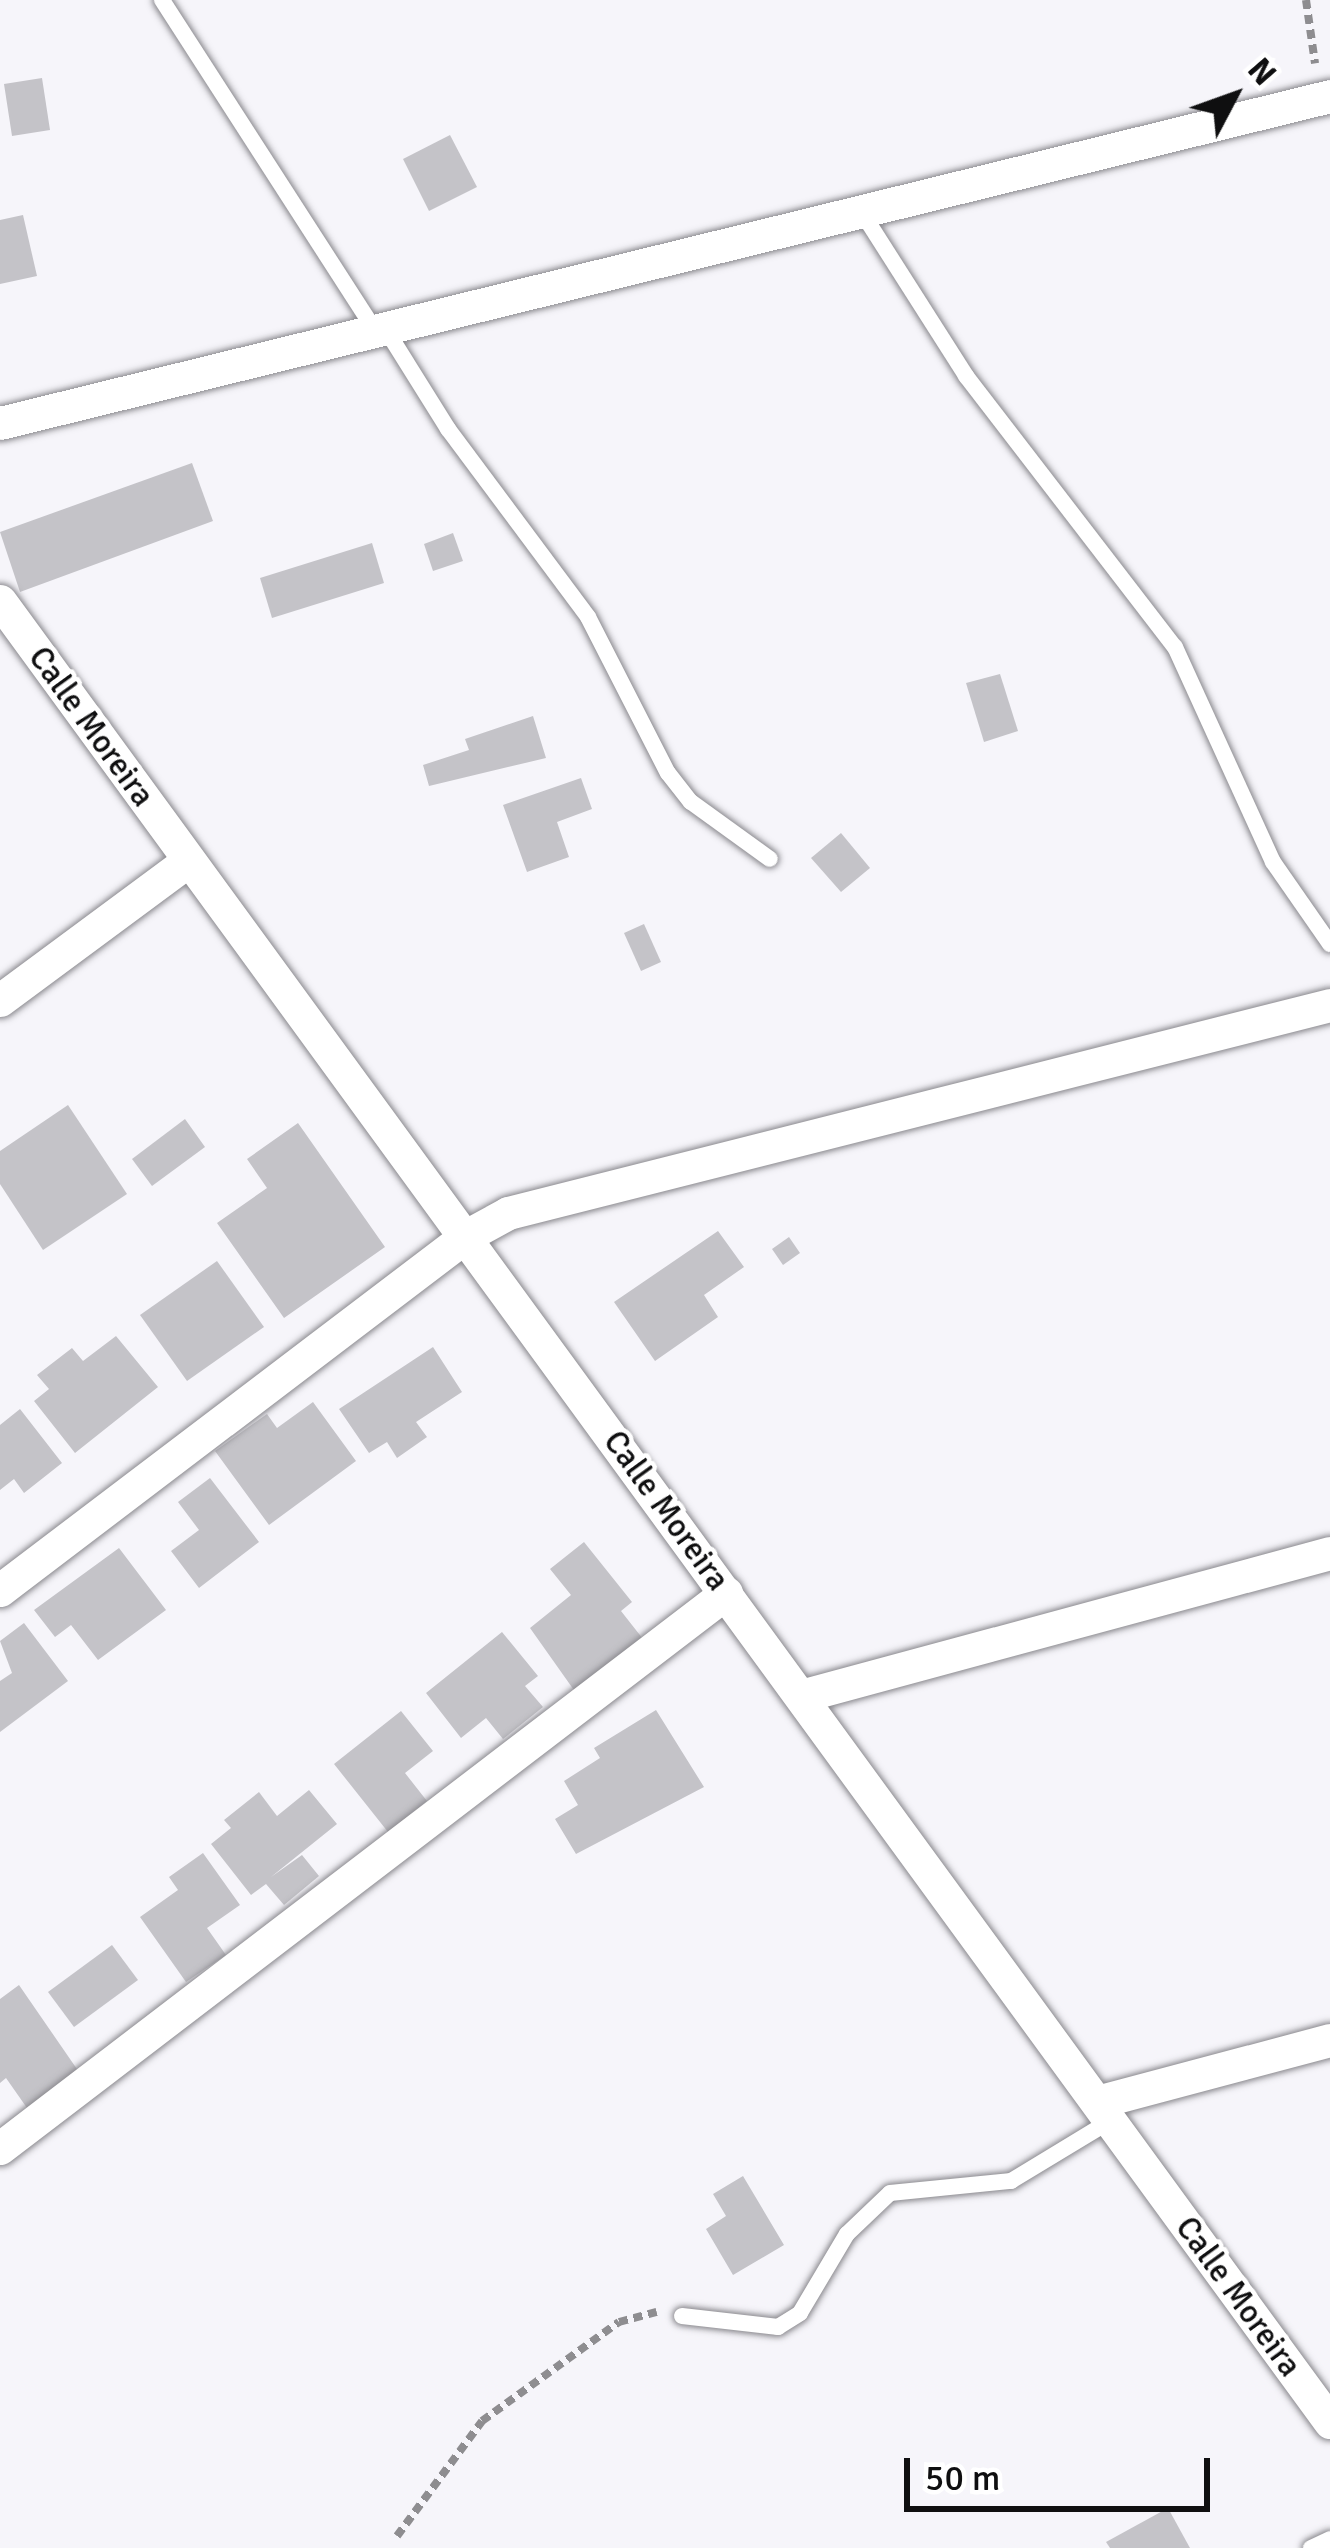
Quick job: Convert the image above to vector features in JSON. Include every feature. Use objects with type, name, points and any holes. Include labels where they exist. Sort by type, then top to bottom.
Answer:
[{"type":"street","points":[[0,423],[1319,99]]},
{"type":"street","name":"Calle Moreira","points":[[0,602],[1330,2422]]},
{"type":"street","points":[[0,1000],[188,862]]},
{"type":"street","points":[[0,1590],[466,1236],[508,1213],[1330,1006]]},
{"type":"street","points":[[801,1696],[1330,1552]]},
{"type":"street","points":[[0,2148],[726,1594]]},
{"type":"street","points":[[1104,2112],[1330,2040]]},
{"type":"lane","points":[[162,0],[448,429],[588,617],[668,773],[691,802],[770,859]]},
{"type":"lane","points":[[861,211],[966,376],[1175,647],[1273,862],[1330,944]]},
{"type":"lane","points":[[682,2316],[778,2327],[800,2313],[847,2234],[890,2193],[1011,2181],[1104,2112]]},
{"type":"lane","points":[[1311,2548],[1330,2539]]},
{"type":"path","points":[[1306,0],[1317,45],[1319,99]]},
{"type":"path","points":[[398,2536],[455,2448],[482,2421],[619,2322],[652,2312],[682,2316]]},
{"type":"building","points":[[42,78],[50,130],[12,136],[4,84]]},
{"type":"building","points":[[450,135],[477,187],[429,211],[403,159]]},
{"type":"building","points":[[23,215],[37,276],[0,284],[0,220]]},
{"type":"building","points":[[192,463],[213,521],[20,592],[0,532]]},
{"type":"building","points":[[453,533],[463,561],[433,571],[424,544]]},
{"type":"building","points":[[372,543],[384,583],[272,618],[260,578]]},
{"type":"building","points":[[1000,674],[1018,731],[984,742],[966,683]]},
{"type":"building","points":[[533,716],[546,758],[429,786],[423,765],[469,750],[465,739]]},
{"type":"building","points":[[581,778],[592,809],[557,822],[569,857],[527,872],[503,805]]},
{"type":"building","points":[[841,833],[870,868],[841,892],[811,858]]},
{"type":"building","points":[[644,924],[661,962],[641,971],[624,933]]},
{"type":"building","points":[[68,1105],[127,1194],[43,1250],[0,1184],[0,1151]]},
{"type":"building","points":[[185,1119],[205,1147],[152,1186],[132,1159]]},
{"type":"building","points":[[298,1123],[385,1247],[284,1318],[217,1223],[267,1188],[247,1159]]},
{"type":"building","points":[[718,1231],[744,1267],[704,1295],[718,1317],[655,1361],[614,1302]]},
{"type":"building","points":[[789,1237],[800,1253],[783,1265],[772,1249]]},
{"type":"building","points":[[217,1261],[264,1327],[187,1381],[140,1315]]},
{"type":"building","points":[[116,1336],[158,1387],[75,1453],[34,1401],[49,1389],[37,1375],[72,1348],[83,1361]]},
{"type":"building","points":[[433,1347],[462,1392],[416,1422],[427,1437],[397,1458],[387,1442],[369,1453],[339,1409]]},
{"type":"building","points":[[313,1402],[356,1461],[269,1525],[215,1451],[267,1414],[277,1428]]},
{"type":"building","points":[[20,1409],[62,1463],[24,1493],[14,1479],[0,1490],[0,1425]]},
{"type":"building","points":[[210,1478],[259,1542],[199,1588],[171,1551],[199,1530],[178,1502]]},
{"type":"building","points":[[584,1542],[632,1602],[621,1611],[643,1639],[576,1693],[530,1628],[571,1595],[550,1569]]},
{"type":"building","points":[[119,1548],[166,1610],[98,1660],[71,1625],[55,1637],[34,1610]]},
{"type":"building","points":[[24,1623],[68,1681],[0,1732],[0,1681],[12,1673],[0,1641]]},
{"type":"building","points":[[502,1632],[538,1676],[525,1686],[543,1707],[503,1739],[486,1718],[461,1738],[426,1693]]},
{"type":"building","points":[[656,1710],[704,1787],[576,1854],[555,1819],[578,1805],[564,1781],[600,1758],[594,1748]]},
{"type":"building","points":[[401,1711],[433,1751],[405,1773],[427,1801],[388,1832],[334,1764]]},
{"type":"building","points":[[309,1790],[337,1824],[271,1877],[302,1855],[319,1876],[284,1905],[266,1884],[251,1895],[211,1844],[231,1828],[224,1820],[259,1792],[277,1816]]},
{"type":"building","points":[[203,1853],[240,1905],[207,1928],[226,1955],[186,1982],[140,1917],[178,1890],[169,1877]]},
{"type":"building","points":[[112,1945],[138,1980],[74,2027],[48,1992]]},
{"type":"building","points":[[19,1985],[79,2072],[27,2108],[6,2078],[0,2083],[0,1999]]},
{"type":"building","points":[[743,2176],[784,2245],[733,2275],[706,2229],[726,2216],[713,2194]]},
{"type":"building","points":[[1168,2508],[1190,2548],[1110,2548],[1106,2542]]}]
